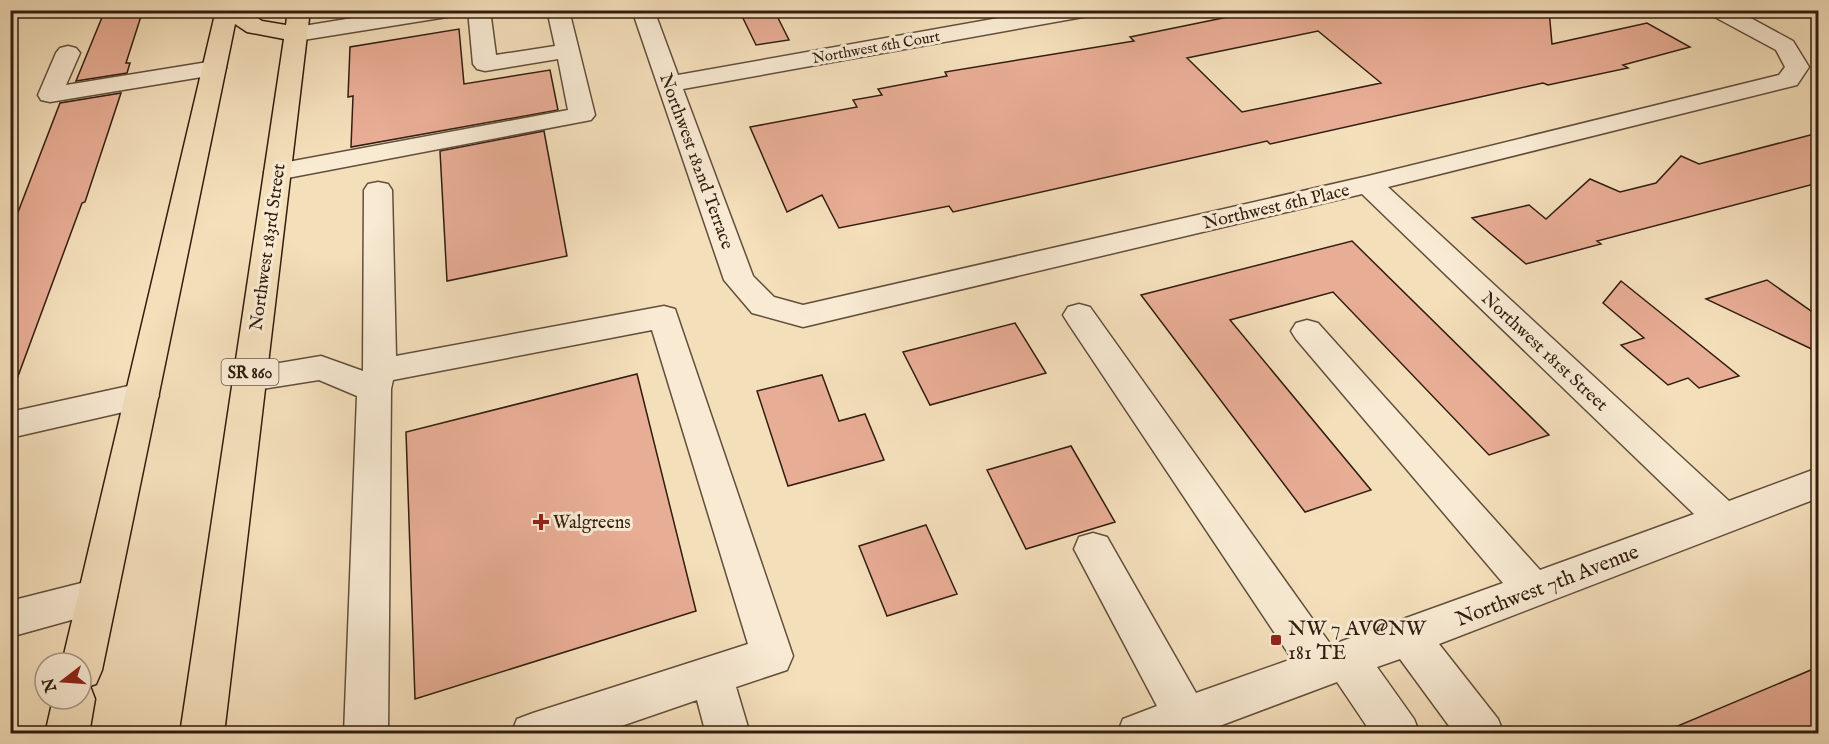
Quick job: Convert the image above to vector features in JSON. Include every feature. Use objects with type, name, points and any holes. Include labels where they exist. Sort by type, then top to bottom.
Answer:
[{"type":"main road","points":[[85,651],[228,10],[255,27],[298,22]]},
{"type":"main road","name":"Northwest 183rd Street","points":[[202,734],[298,22]]},
{"type":"main road","points":[[67,734],[72,711]]},
{"type":"street","points":[[478,10],[485,64],[567,51]]},
{"type":"street","points":[[277,172],[582,115],[558,10]]},
{"type":"street","name":"Northwest 182nd Terrace","points":[[643,10],[739,280],[763,304]]},
{"type":"street","name":"Northwest 6th Court","points":[[670,84],[1083,10]]},
{"type":"street","name":"Northwest 6th Place","points":[[763,304],[803,316],[1368,184],[1788,80],[1797,67],[1785,46],[1719,10]]},
{"type":"street","points":[[298,22],[438,11]]},
{"type":"street","points":[[68,53],[50,94],[214,68]]},
{"type":"street","name":"Northwest 181st Street","points":[[1368,184],[1723,518]]},
{"type":"street","points":[[366,734],[377,380],[378,190]]},
{"type":"street","points":[[1079,315],[1334,663],[1398,734]]},
{"type":"street","points":[[249,379],[321,368],[377,380],[664,316],[772,656],[533,734]]},
{"type":"street","points":[[1307,331],[1533,590]]},
{"type":"street","points":[[10,425],[142,396]]},
{"type":"street","name":"Northwest 7th Avenue","points":[[1139,734],[1408,637],[1818,483]]},
{"type":"street","points":[[1093,549],[1186,717]]},
{"type":"street","points":[[10,619],[97,597]]},
{"type":"street","points":[[1408,637],[1482,734]]},
{"type":"street","points":[[712,675],[728,734]]},
{"type":"building","points":[[105,10],[143,10],[126,63],[130,63],[127,73],[76,81]]},
{"type":"building","points":[[739,10],[774,10],[789,40],[756,45]]},
{"type":"building","points":[[1262,10],[1549,10],[1552,44],[1647,23],[1690,47],[1623,65],[1628,68],[1548,85],[1543,83],[1270,144],[1267,141],[953,212],[949,206],[839,228],[822,195],[787,212],[750,127],[857,107],[853,100],[882,95],[878,89],[947,76],[945,72],[1134,41],[1130,37]],"holes":[[[1318,31],[1381,83],[1242,112],[1187,58]]]},
{"type":"building","points":[[459,29],[464,84],[550,70],[558,110],[351,147],[353,96],[348,97],[350,47]]},
{"type":"building","points":[[121,93],[85,202],[82,203],[14,387],[10,386],[10,233],[60,103]]},
{"type":"building","points":[[544,131],[567,256],[447,281],[440,151]]},
{"type":"building","points":[[1818,133],[1818,183],[1597,241],[1601,244],[1526,264],[1472,218],[1529,205],[1546,219],[1590,179],[1620,192],[1656,183],[1681,156],[1699,164]]},
{"type":"building","points":[[1352,241],[1549,435],[1489,455],[1333,292],[1230,320],[1371,490],[1305,512],[1141,295]]},
{"type":"building","points":[[1767,280],[1818,316],[1818,352],[1706,299]]},
{"type":"building","points":[[1621,281],[1739,376],[1699,388],[1688,378],[1668,385],[1621,345],[1644,338],[1603,303]]},
{"type":"building","points":[[1015,323],[1046,373],[930,405],[903,352]]},
{"type":"building","name":"Walgreens","points":[[637,374],[696,611],[415,699],[406,432]]},
{"type":"building","points":[[822,375],[839,421],[865,414],[884,460],[788,486],[757,391]]},
{"type":"building","points":[[1071,446],[1115,522],[1026,549],[987,470]]},
{"type":"building","points":[[926,525],[957,594],[887,616],[859,546]]},
{"type":"building","points":[[1818,667],[1818,734],[1661,734],[1661,733]]},
{"type":"place","name":"Walgreens","points":[[541,522]]},
{"type":"place","name":"NW 7 AV@NW 181 TE","points":[[1276,640]]}]
